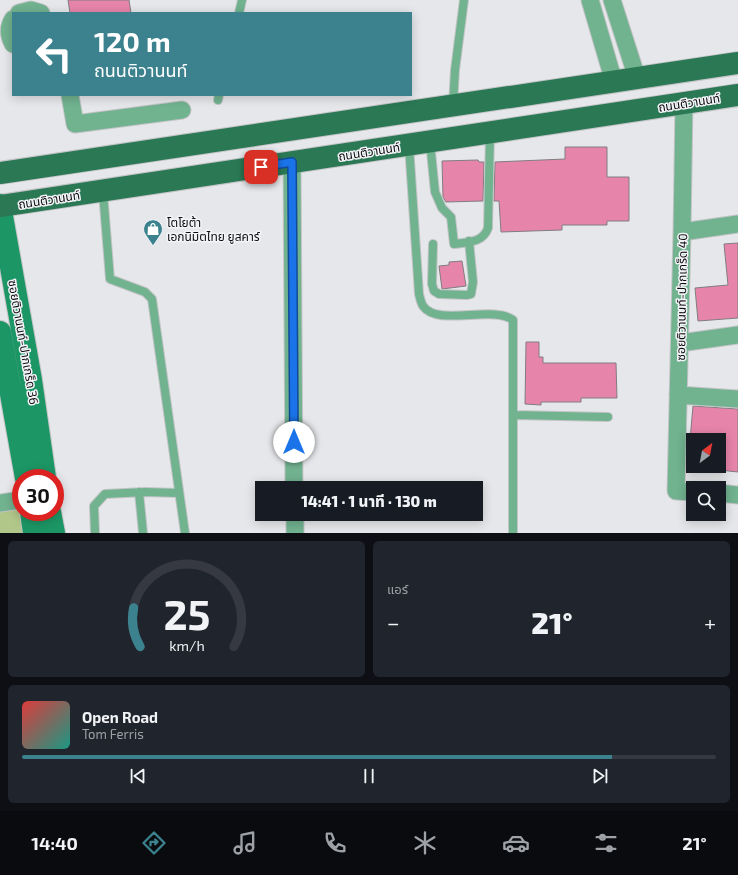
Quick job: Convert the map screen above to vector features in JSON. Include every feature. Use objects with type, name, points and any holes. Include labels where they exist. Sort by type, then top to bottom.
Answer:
[{"type":"main road","points":[[0,173],[738,63]]},
{"type":"main road","points":[[642,77],[649,108]]},
{"type":"main road","name":"ถนนติวานนท์","points":[[0,206],[738,95]]},
{"type":"street","points":[[590,0],[614,82]]},
{"type":"street","points":[[612,0],[642,77]]},
{"type":"street","points":[[8,45],[12,29]]},
{"type":"street","points":[[70,96],[75,124],[182,110]]},
{"type":"street","name":"ซอยติวานนท์-ปากเกร็ด 40","points":[[684,103],[676,490],[686,491]]},
{"type":"street","points":[[292,162],[294,481]]},
{"type":"street","name":"ซอยติวานนท์-ปากเกร็ด 36","points":[[0,206],[31,380],[44,469]]},
{"type":"street","points":[[682,232],[738,224]]},
{"type":"street","name":"ซอยติวานนท์-ปากเกร็ด 36","points":[[0,332],[24,469]]},
{"type":"street","points":[[680,344],[738,335]]},
{"type":"street","points":[[9,383],[31,380]]},
{"type":"street","points":[[678,395],[738,399]]},
{"type":"street","points":[[726,494],[738,495]]},
{"type":"street","points":[[0,503],[12,501]]},
{"type":"street","points":[[32,521],[34,533]]},
{"type":"street","points":[[52,521],[54,533]]},
{"type":"street","points":[[295,521],[295,533]]},
{"type":"lane","points":[[239,12],[242,0]]},
{"type":"lane","points":[[453,106],[455,70],[464,0]]},
{"type":"lane","points":[[420,143],[435,192],[442,208],[450,217],[454,244],[480,239],[486,235],[488,228],[490,132]]},
{"type":"lane","points":[[420,143],[419,294],[424,307],[434,314],[469,316],[501,314],[513,320],[513,533]]},
{"type":"lane","points":[[103,191],[110,279],[145,292],[152,299],[185,533]]},
{"type":"lane","points":[[433,244],[432,284],[434,291],[439,294],[467,295],[471,294],[473,282],[469,241]]},
{"type":"lane","points":[[513,415],[608,417]]},
{"type":"lane","points":[[95,533],[94,506],[105,494],[139,492],[179,493]]},
{"type":"lane","points":[[139,492],[143,533]]},
{"type":"green space","points":[[12,503],[12,521],[23,521],[25,533],[0,533],[0,504]]},
{"type":"building","points":[[68,0],[129,0],[131,12],[70,12]]},
{"type":"building","points":[[565,147],[607,147],[607,177],[629,177],[629,221],[607,221],[607,225],[562,225],[562,230],[501,232],[499,201],[494,201],[495,162],[565,159]]},
{"type":"building","points":[[478,160],[479,162],[484,162],[483,201],[446,202],[443,197],[442,161]]},
{"type":"building","points":[[738,243],[738,318],[698,321],[695,288],[728,285],[724,244]]},
{"type":"building","points":[[462,261],[466,286],[442,289],[439,266],[449,265],[449,262]]},
{"type":"building","points":[[526,342],[539,342],[539,357],[543,357],[543,363],[616,363],[617,398],[581,398],[581,402],[541,402],[541,405],[525,404]]},
{"type":"building","points":[[693,406],[738,409],[738,472],[726,471],[726,433],[691,433]]},
{"type":"place","name":"โตโยต้า เอกนิมิตไทย ยูสคาร์","points":[[153,246]]},
{"type":"route","points":[[261,167],[292,162],[294,442]]}]
